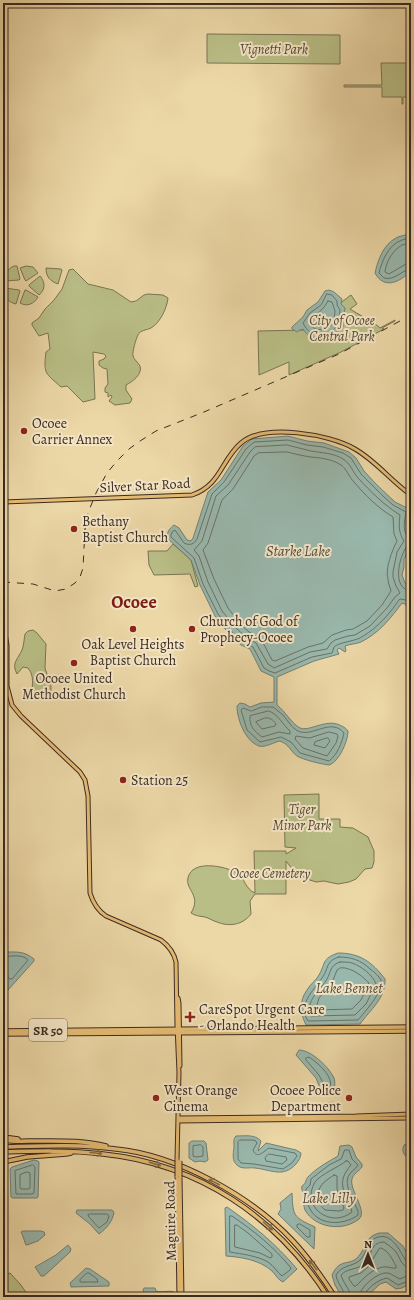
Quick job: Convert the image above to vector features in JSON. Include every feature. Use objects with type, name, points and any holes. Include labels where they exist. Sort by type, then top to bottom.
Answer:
[{"type":"highway","points":[[363,1031],[368,1027]]},
{"type":"highway","name":"SR 50","points":[[3,1031],[135,1033],[411,1027]]},
{"type":"highway","name":"SR 50","points":[[3,1035],[147,1029],[178,1031]]},
{"type":"highway","points":[[135,1033],[147,1029]]},
{"type":"highway","name":"SR 50","points":[[348,1029],[363,1031],[411,1031]]},
{"type":"highway","points":[[3,1139],[30,1142],[93,1143],[164,1160],[202,1176],[239,1196],[262,1213],[292,1240],[317,1270],[335,1297]]},
{"type":"highway","points":[[3,1146],[59,1145],[117,1149]]},
{"type":"highway","points":[[3,1152],[75,1152],[117,1156],[149,1162],[186,1175],[215,1189],[242,1206],[277,1234],[307,1266],[328,1297]]},
{"type":"highway","points":[[3,1162],[27,1156],[66,1154],[75,1152]]},
{"type":"main road","name":"Silver Star Road","points":[[3,502],[192,494],[203,490],[211,484],[236,448],[247,439],[261,434],[292,432],[304,433],[335,441],[354,448],[411,495]]},
{"type":"main road","name":"Maguire Road","points":[[3,622],[7,645],[7,686],[12,705],[18,714],[75,766],[83,777],[88,795],[90,893],[96,906],[100,912],[112,919],[158,938],[167,945],[175,957],[177,996],[179,1003],[178,1031],[180,1060],[178,1160],[182,1297]]},
{"type":"main road","points":[[179,1119],[318,1118],[411,1114]]},
{"type":"main road","points":[[384,1116],[411,1118]]},
{"type":"main road","name":"Maguire Road","points":[[179,1176],[179,1297]]},
{"type":"green space","name":"Vignetti Park","points":[[207,34],[340,35],[340,64],[207,63]]},
{"type":"green space","points":[[381,63],[411,63],[411,97],[403,97],[403,104],[402,97],[382,97],[382,87],[344,87],[344,85],[382,85]]},
{"type":"green space","points":[[14,266],[17,266],[20,279],[5,281],[7,272]]},
{"type":"green space","points":[[26,266],[33,267],[38,273],[26,281],[20,268]]},
{"type":"green space","points":[[46,268],[62,270],[58,284],[49,278]]},
{"type":"green space","points":[[73,269],[88,284],[113,290],[131,302],[136,301],[148,294],[163,295],[168,298],[165,311],[157,323],[151,328],[140,332],[136,339],[133,356],[141,369],[138,375],[126,385],[126,390],[132,399],[130,403],[115,405],[109,401],[112,397],[111,395],[108,397],[108,393],[105,392],[105,388],[108,384],[107,369],[99,365],[99,361],[104,359],[106,356],[104,354],[93,352],[95,399],[83,402],[67,386],[61,387],[49,376],[45,369],[46,352],[50,349],[48,333],[39,336],[32,323],[39,318],[54,300],[62,289],[69,270]]},
{"type":"green space","points":[[40,276],[44,286],[39,295],[29,285]]},
{"type":"green space","points":[[5,288],[20,291],[16,304],[7,299],[5,296]]},
{"type":"green space","points":[[25,290],[38,297],[30,304],[25,305],[20,303]]},
{"type":"green space","name":"City of Ocoee Central Park","points":[[351,295],[357,304],[350,309],[380,328],[395,321],[382,328],[384,329],[341,352],[289,375],[289,362],[259,375],[258,331],[307,330],[310,326]]},
{"type":"green space","points":[[173,544],[191,560],[198,586],[195,587],[190,574],[154,575],[149,565],[148,551],[167,551]]},
{"type":"green space","points":[[33,630],[46,644],[45,668],[51,686],[50,699],[43,697],[32,689],[32,678],[28,668],[23,667],[17,674],[15,670],[16,661],[23,648],[25,634],[28,631]]},
{"type":"green space","points":[[319,794],[319,819],[340,819],[340,827],[353,828],[368,837],[374,851],[374,862],[372,868],[365,869],[356,879],[338,884],[324,881],[316,882],[307,879],[293,870],[286,861],[286,894],[255,894],[250,901],[251,914],[244,921],[231,925],[222,924],[191,913],[195,902],[188,882],[191,872],[202,866],[217,866],[232,870],[240,875],[249,889],[255,893],[254,851],[286,851],[286,854],[296,848],[285,847],[284,795]]},
{"type":"green space","points":[[10,1273],[29,1297],[6,1297],[4,1290],[5,1275]]},
{"type":"water","points":[[411,232],[411,271],[397,281],[387,283],[383,281],[375,273],[384,249],[391,241]]},
{"type":"water","points":[[329,290],[334,292],[342,299],[341,304],[345,308],[343,327],[333,335],[321,339],[313,338],[303,329],[297,332],[292,329],[292,327],[303,317],[307,310],[318,302],[325,291]]},
{"type":"water","name":"Starke Lake","points":[[288,436],[307,441],[324,443],[349,452],[356,458],[364,471],[376,484],[395,502],[409,509],[411,512],[408,522],[411,546],[404,559],[402,575],[405,583],[411,588],[411,613],[405,604],[402,603],[379,630],[361,642],[345,646],[345,652],[339,648],[337,650],[339,654],[314,661],[277,677],[277,705],[297,726],[303,729],[332,723],[346,728],[348,731],[342,751],[336,760],[329,765],[313,762],[297,756],[286,744],[280,741],[267,746],[259,746],[246,735],[238,717],[237,706],[240,703],[250,707],[261,703],[274,702],[274,677],[261,671],[250,649],[241,645],[230,635],[215,616],[200,585],[191,560],[167,538],[167,534],[174,525],[179,528],[187,540],[191,541],[208,492],[221,480],[243,446],[252,439]]},
{"type":"water","points":[[3,953],[24,953],[34,959],[34,961],[8,990],[3,977]]},
{"type":"water","name":"Lake Bennet","points":[[338,953],[353,955],[370,963],[385,979],[383,992],[377,1003],[360,1024],[306,1025],[302,1016],[301,1007],[304,994],[318,977],[326,959]]},
{"type":"water","points":[[299,1050],[314,1056],[332,1074],[335,1085],[329,1094],[323,1095],[316,1078],[296,1055]]},
{"type":"water","points":[[333,1102],[341,1111],[323,1110],[325,1104]]},
{"type":"water","points":[[236,1136],[249,1136],[259,1139],[261,1141],[258,1151],[266,1143],[296,1150],[301,1153],[301,1156],[296,1164],[282,1172],[239,1167],[235,1163],[233,1155],[234,1138]]},
{"type":"water","points":[[192,1141],[204,1141],[206,1143],[208,1160],[205,1162],[195,1162],[189,1158],[189,1143]]},
{"type":"water","name":"Lake Lilly","points":[[349,1145],[352,1147],[356,1157],[362,1164],[362,1167],[352,1179],[353,1188],[360,1206],[361,1216],[359,1219],[345,1226],[338,1227],[322,1224],[315,1221],[305,1210],[302,1186],[312,1173],[338,1156],[340,1146]]},
{"type":"water","points":[[404,1145],[411,1145],[411,1159],[403,1152]]},
{"type":"water","points":[[34,1160],[39,1162],[38,1197],[11,1197],[10,1169]]},
{"type":"water","points":[[292,1193],[293,1207],[298,1218],[315,1227],[314,1249],[278,1214],[281,1209],[280,1203]]},
{"type":"water","points":[[227,1207],[264,1235],[297,1269],[283,1282],[262,1264],[244,1258],[226,1256],[225,1208]]},
{"type":"water","points":[[77,1210],[112,1210],[114,1212],[109,1224],[99,1234],[90,1224],[76,1213]]},
{"type":"water","points":[[41,1231],[44,1232],[45,1235],[38,1241],[26,1245],[21,1232]]},
{"type":"water","points":[[379,1233],[388,1233],[403,1246],[411,1262],[411,1283],[402,1288],[396,1289],[386,1282],[380,1284],[366,1297],[342,1297],[335,1285],[332,1275],[338,1266],[357,1258],[368,1240]]},
{"type":"water","points":[[68,1245],[71,1249],[70,1252],[44,1276],[41,1276],[35,1267],[56,1255]]},
{"type":"water","points":[[86,1268],[90,1269],[109,1282],[109,1286],[71,1287],[70,1283]]},
{"type":"water","points":[[144,1288],[155,1288],[156,1291],[159,1292],[172,1291],[174,1292],[173,1297],[148,1297],[144,1295]]},
{"type":"railway","points":[[3,582],[33,584],[55,591],[66,589],[75,583],[80,577],[83,568],[85,529],[88,513],[96,493],[107,473],[117,461],[140,441],[156,431],[339,354],[411,315]]},
{"type":"place","name":"Ocoee Carrier Annex","points":[[24,431]]},
{"type":"place","name":"Bethany Baptist Church","points":[[74,529]]},
{"type":"place","name":"Oak Level Heights Baptist Church","points":[[133,629]]},
{"type":"place","name":"Church of God of Prophecy-Ocoee","points":[[192,629]]},
{"type":"place","name":"Ocoee United Methodist Church","points":[[74,663]]},
{"type":"place","name":"Station 25","points":[[123,780]]},
{"type":"place","name":"CareSpot Urgent Care - Orlando Health","points":[[190,1017]]},
{"type":"place","name":"West Orange Cinema","points":[[156,1098]]},
{"type":"place","name":"Ocoee Police Department","points":[[349,1098]]},
{"type":"district","name":"Ocoee","points":[[134,602]]},
{"type":"park label","name":"Tiger Minor Park","points":[[302,818]]},
{"type":"park label","name":"Ocoee Cemetery","points":[[270,873]]}]
